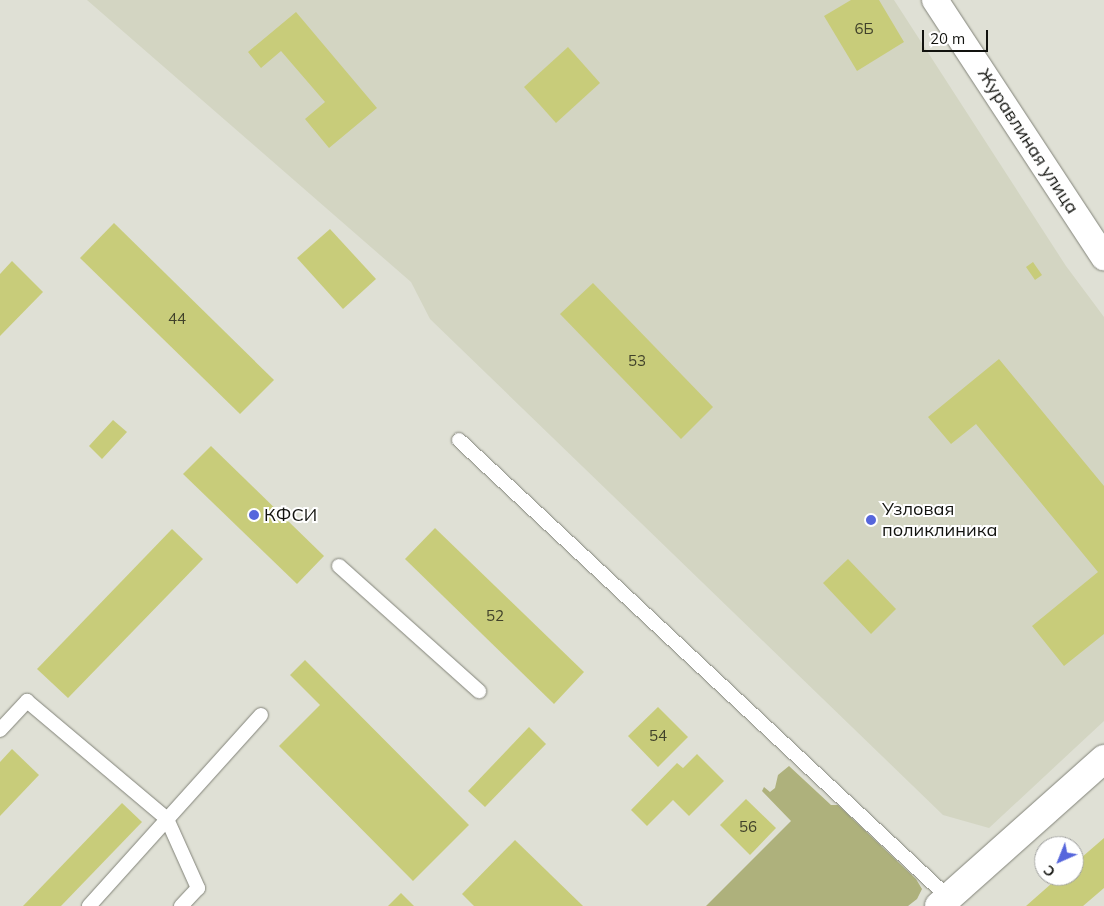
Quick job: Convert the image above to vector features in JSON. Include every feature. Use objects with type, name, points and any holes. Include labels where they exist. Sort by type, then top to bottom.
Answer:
[{"type":"street","name":"Журавлиная улица","points":[[936,0],[1104,257]]},
{"type":"street","points":[[944,902],[1104,759]]},
{"type":"lane","points":[[459,440],[944,902]]},
{"type":"lane","points":[[339,566],[479,691]]},
{"type":"lane","points":[[0,730],[27,701],[167,819],[198,888],[181,906]]},
{"type":"lane","points":[[89,906],[261,716]]},
{"type":"shaded area","name":"Узловая поликлиника","points":[[87,0],[894,0],[1066,266],[1104,317],[1104,721],[989,828],[943,815],[430,319],[411,282]]},
{"type":"green space","points":[[789,766],[831,805],[838,805],[916,879],[922,889],[917,899],[908,906],[706,906],[791,821],[762,791],[764,787],[770,792],[775,788],[778,775]]},
{"type":"building","points":[[851,0],[879,0],[904,42],[857,71],[824,16]]},
{"type":"building","points":[[296,12],[377,108],[329,148],[305,119],[325,102],[281,51],[261,68],[248,52]]},
{"type":"building","points":[[568,47],[600,83],[556,123],[524,87]]},
{"type":"building","points":[[114,223],[274,380],[240,414],[80,258]]},
{"type":"building","points":[[330,229],[376,279],[343,309],[297,258]]},
{"type":"building","points":[[12,261],[43,292],[0,336],[0,274]]},
{"type":"building","points":[[1033,262],[1042,275],[1035,280],[1026,267]]},
{"type":"building","points":[[593,283],[713,407],[681,439],[560,314]]},
{"type":"building","points":[[999,359],[1104,486],[1104,634],[1064,666],[1032,626],[1098,572],[976,424],[951,444],[928,417]]},
{"type":"building","points":[[113,420],[127,432],[102,459],[89,446]]},
{"type":"building","name":"КФСИ","points":[[211,446],[324,556],[297,584],[183,474]]},
{"type":"building","points":[[435,528],[584,672],[554,704],[405,559]]},
{"type":"building","points":[[172,529],[203,559],[68,698],[37,669]]},
{"type":"building","points":[[848,559],[896,609],[871,634],[823,583]]},
{"type":"building","points":[[305,660],[469,825],[413,881],[279,746],[320,705],[290,675]]},
{"type":"building","points":[[658,707],[688,737],[658,767],[628,736]]},
{"type":"building","points":[[529,727],[546,744],[485,807],[468,791]]},
{"type":"building","points":[[12,749],[39,775],[0,816],[0,762]]},
{"type":"building","points":[[697,754],[724,781],[689,816],[673,800],[647,826],[631,810],[677,763],[683,768]]},
{"type":"building","points":[[746,799],[776,828],[750,855],[720,825]]},
{"type":"building","points":[[122,803],[142,822],[61,906],[23,906]]},
{"type":"building","points":[[1104,838],[1104,888],[1083,906],[1026,906],[1049,886],[1084,886],[1084,855]]},
{"type":"building","points":[[515,840],[583,906],[474,906],[462,894]]},
{"type":"building","points":[[401,893],[414,906],[388,906]]},
{"type":"place","name":"КФСИ","points":[[254,515]]},
{"type":"place","name":"Узловая поликлиника","points":[[871,520]]}]
